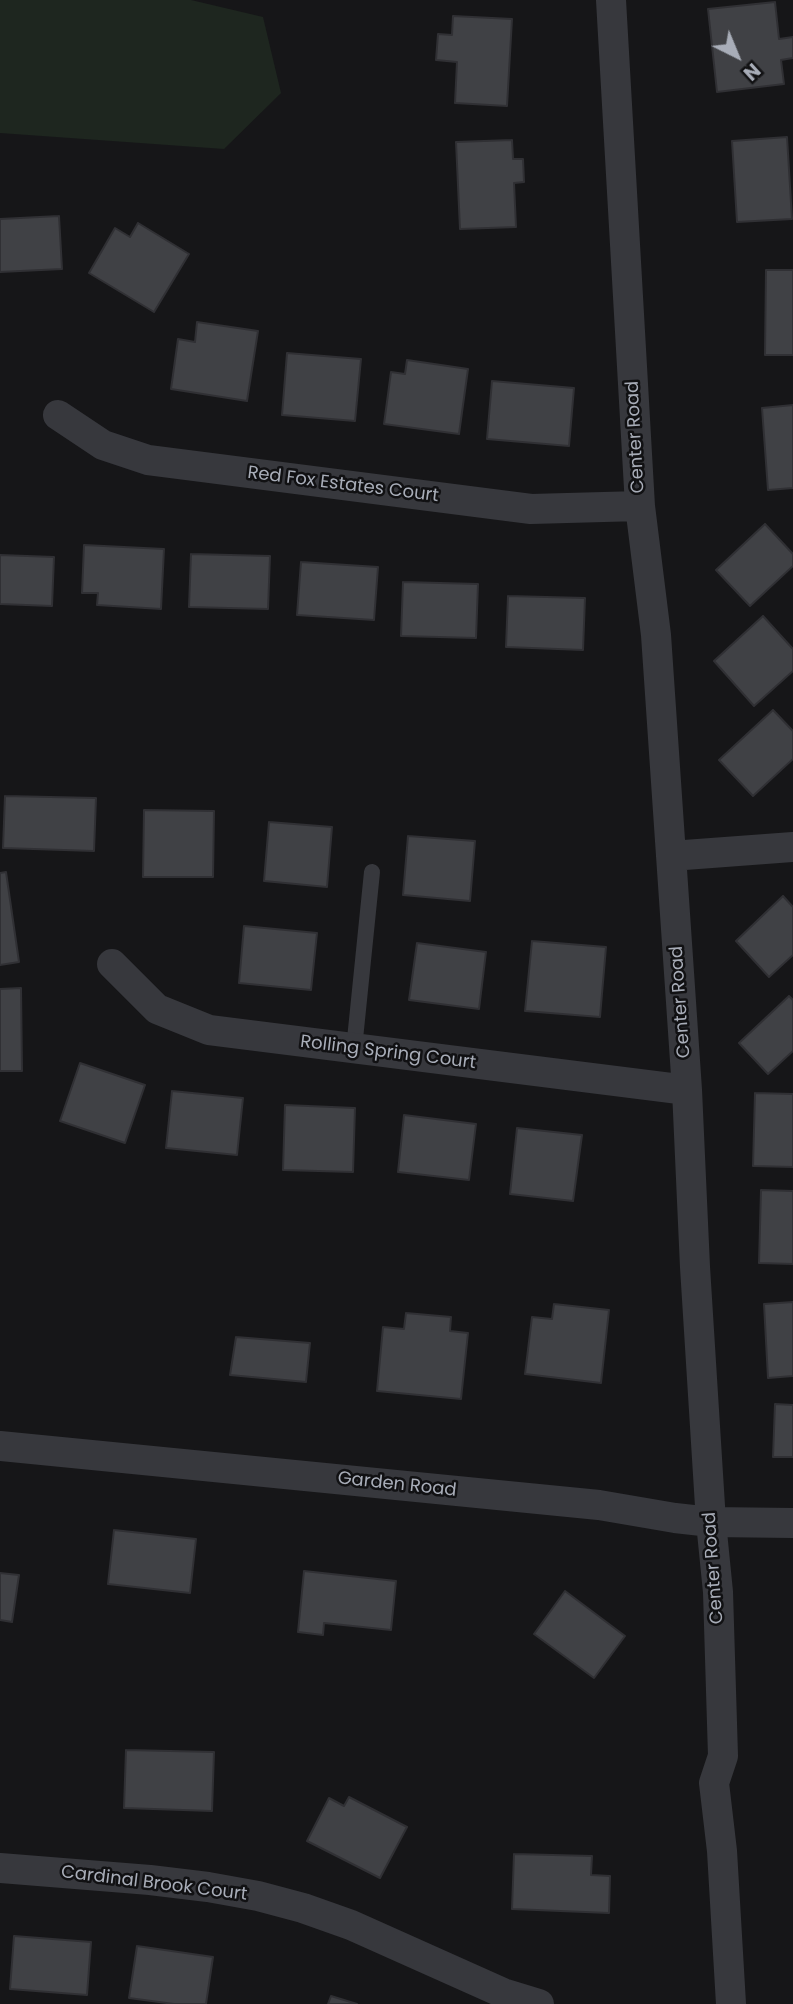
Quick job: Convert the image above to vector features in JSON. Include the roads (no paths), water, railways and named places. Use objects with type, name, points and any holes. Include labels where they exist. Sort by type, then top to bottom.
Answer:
[{"type":"street","name":"Center Road","points":[[611,0],[640,506],[656,635],[687,1090],[711,1522],[718,1592],[723,1756],[715,1783],[731,2004]]},
{"type":"street","name":"Red Fox Estates Court","points":[[58,415],[103,445],[148,460],[531,509],[640,506]]},
{"type":"street","points":[[671,856],[793,847]]},
{"type":"street","name":"Rolling Spring Court","points":[[112,964],[156,1009],[209,1030],[687,1090]]},
{"type":"street","name":"Garden Road","points":[[0,1446],[598,1505],[711,1522],[793,1523]]},
{"type":"street","name":"Cardinal Brook Court","points":[[0,1868],[150,1880],[258,1896],[351,1924],[503,1993],[539,2004]]},
{"type":"lane","points":[[354,1049],[372,872]]}]
